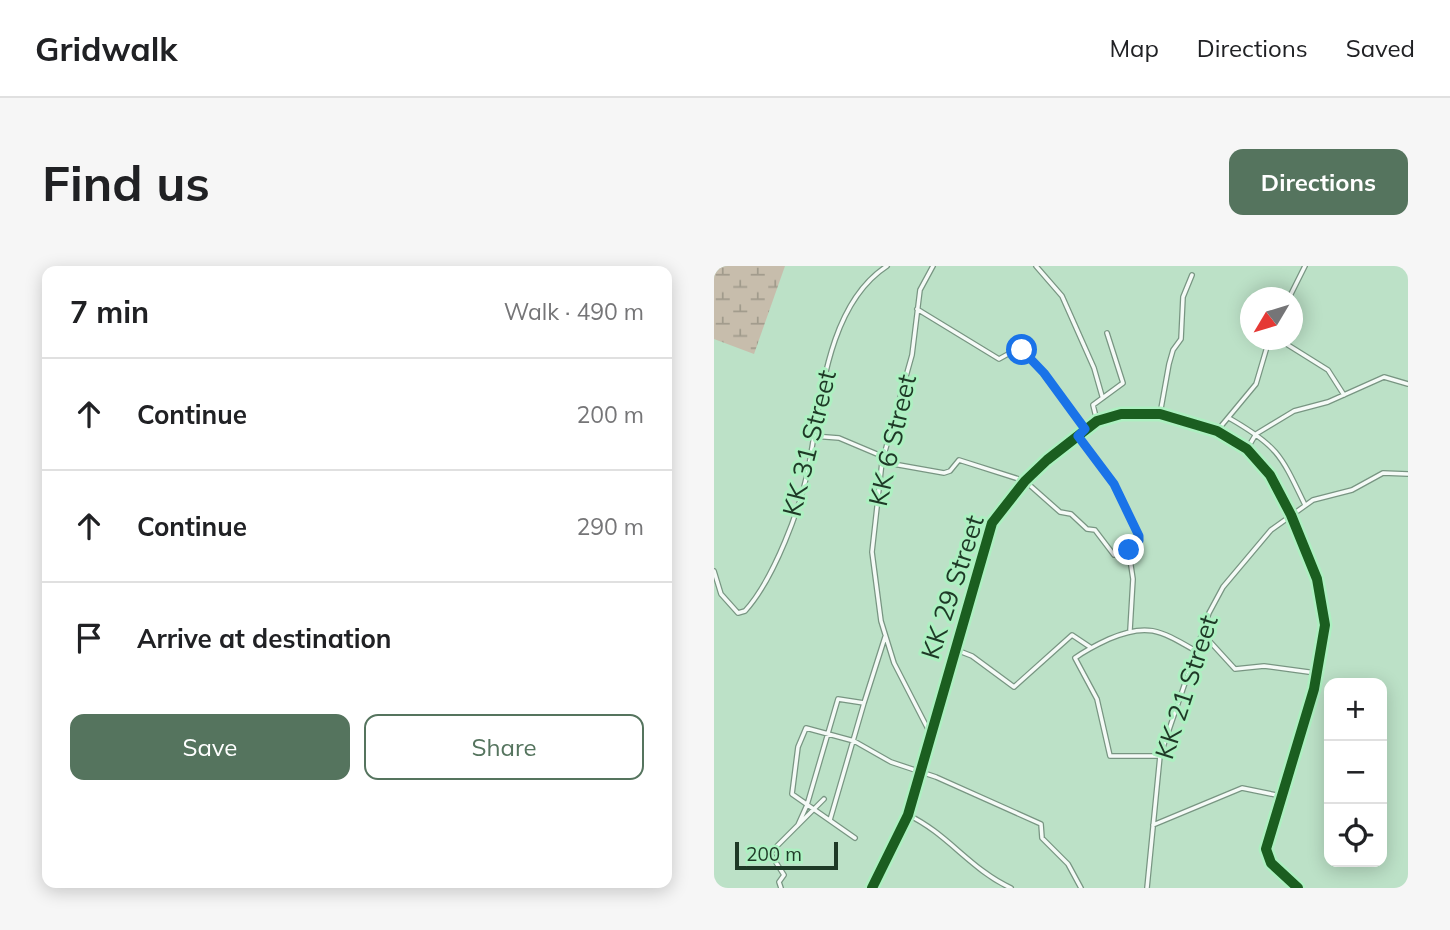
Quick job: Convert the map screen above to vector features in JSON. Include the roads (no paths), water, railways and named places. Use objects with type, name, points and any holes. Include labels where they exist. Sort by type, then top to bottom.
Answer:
[{"type":"street","name":"KK 31 Street","points":[[714,571],[726,603],[738,613],[745,611],[761,588],[797,507],[808,467],[827,367],[855,296],[873,275],[887,266]]},
{"type":"street","name":"KK 6 Street","points":[[930,733],[894,663],[885,635],[872,552],[876,492],[883,459],[912,355],[920,290],[933,266]]},
{"type":"street","points":[[1036,266],[1062,296],[1094,368],[1102,396]]},
{"type":"street","points":[[1294,287],[1305,266]]},
{"type":"street","points":[[1160,414],[1169,364],[1173,350],[1181,339],[1183,297],[1192,275]]},
{"type":"street","points":[[917,309],[999,359],[1017,349],[1029,355],[1085,429]]},
{"type":"street","points":[[1097,421],[1093,405],[1123,383],[1107,333]]},
{"type":"street","points":[[1217,431],[1256,384],[1266,350]]},
{"type":"street","points":[[1296,350],[1328,370],[1344,395]]},
{"type":"street","points":[[1247,449],[1256,434],[1294,411],[1344,395],[1384,377],[1408,384]]},
{"type":"street","name":"KK 29 Street","points":[[872,888],[908,815],[954,649],[978,574],[986,536],[999,512],[1026,481],[1097,421],[1121,414],[1160,414],[1217,431],[1247,449],[1270,475],[1291,515],[1323,605],[1325,625],[1306,718],[1266,849],[1267,858],[1298,888]]},
{"type":"street","points":[[1228,418],[1256,434],[1280,456],[1306,505]]},
{"type":"street","points":[[813,436],[838,438],[883,459],[944,473],[950,471],[960,460],[1026,481],[1060,512],[1071,514],[1084,527],[1095,530],[1114,555],[1129,550]]},
{"type":"street","points":[[1078,436],[1114,484],[1139,536],[1139,541],[1130,545],[1129,550],[1133,579],[1130,630]]},
{"type":"street","name":"KK 21 Street","points":[[1147,888],[1160,756],[1196,651],[1223,587],[1271,530],[1306,505],[1325,496],[1352,489],[1383,473],[1408,474]]},
{"type":"street","points":[[1160,756],[1110,755],[1097,699],[1074,661],[1090,647],[1130,630],[1152,629],[1196,651]]},
{"type":"street","points":[[1203,634],[1235,669],[1264,666],[1316,673]]},
{"type":"street","points":[[830,820],[885,635]]},
{"type":"street","points":[[954,649],[972,656],[1013,687],[1072,635],[1090,647]]},
{"type":"street","points":[[798,825],[807,805],[838,699],[864,704]]},
{"type":"street","points":[[855,838],[792,794],[798,747],[806,728],[854,741],[891,762],[920,771],[1043,825],[1042,838],[1068,864],[1081,888]]},
{"type":"street","points":[[1153,825],[1242,788],[1281,796]]},
{"type":"street","points":[[781,888],[779,882],[784,874],[770,854],[824,800]]},
{"type":"street","points":[[908,815],[944,836],[962,857],[1011,888]]}]
